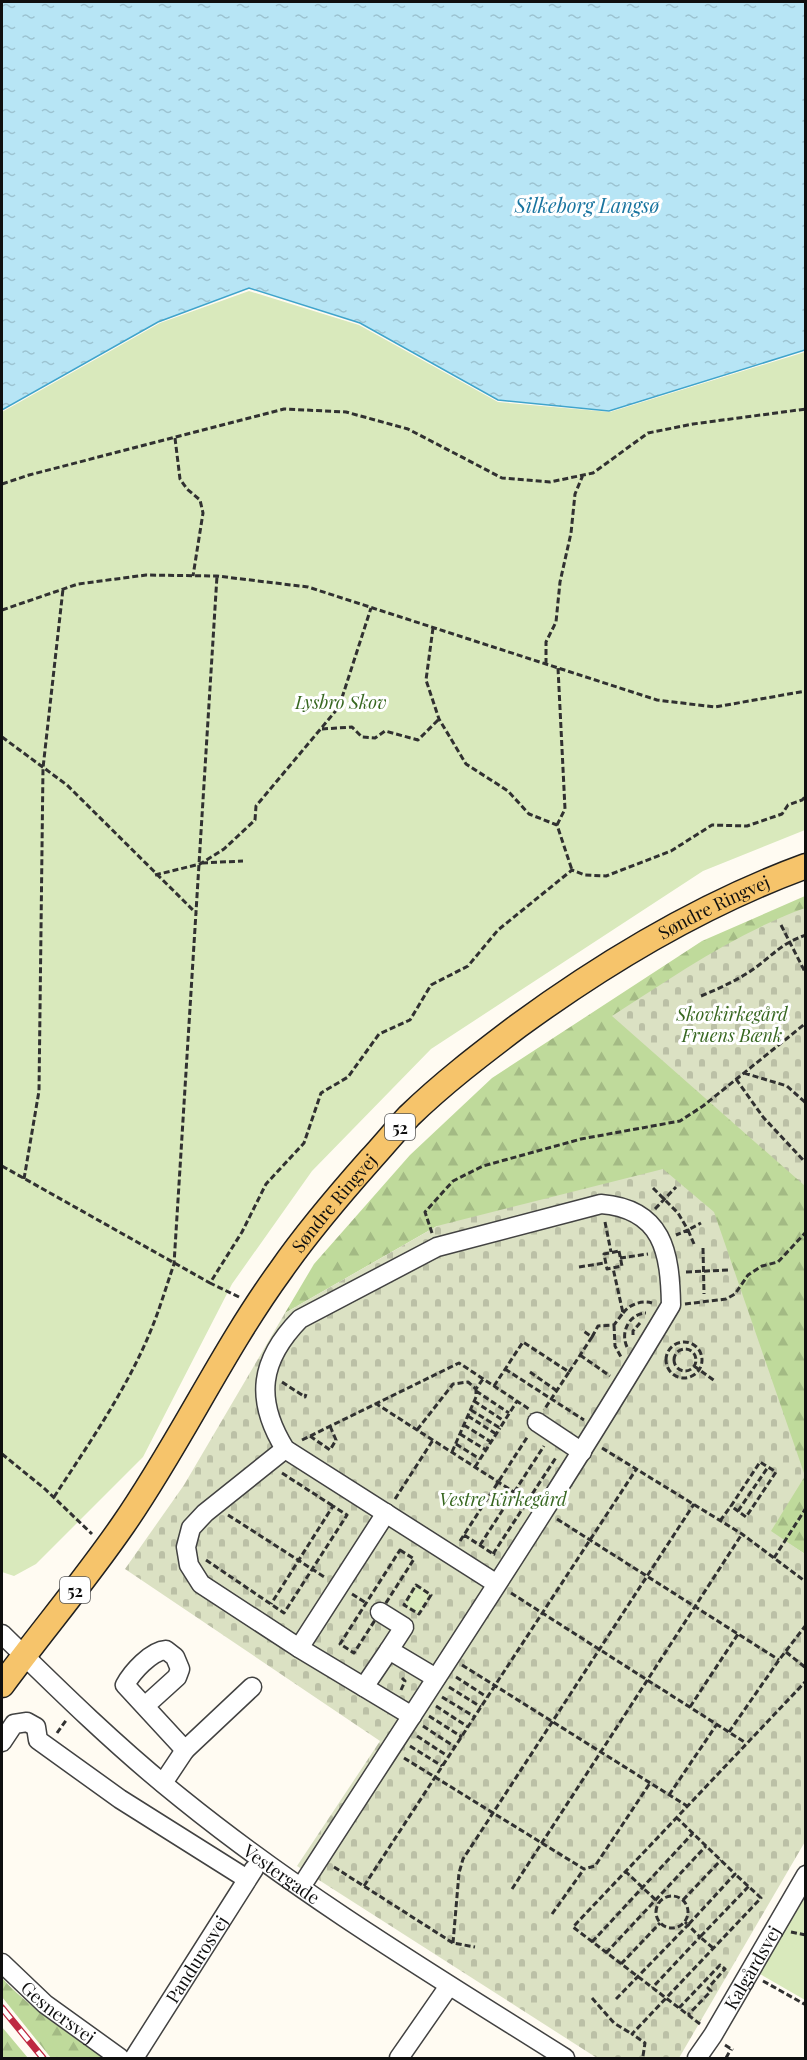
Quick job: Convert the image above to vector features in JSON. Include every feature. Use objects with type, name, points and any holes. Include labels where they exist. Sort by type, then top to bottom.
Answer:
[{"type":"main road","name":"Søndre Ringvej","points":[[2,1684],[107,1548],[150,1484],[219,1364],[281,1270],[338,1196],[410,1116],[479,1055],[560,995],[610,962],[690,916],[778,876],[806,866]]},
{"type":"street","points":[[301,1887],[412,1716],[438,1687],[450,1657],[586,1446],[671,1305],[669,1273],[657,1232],[635,1211],[619,1205],[601,1204],[436,1247],[300,1319],[284,1336],[271,1357],[266,1385],[267,1410],[275,1433],[285,1449],[497,1584]]},
{"type":"street","points":[[538,1419],[560,1437],[586,1446]]},
{"type":"street","points":[[285,1449],[214,1506],[191,1528],[186,1547],[189,1565],[201,1584],[299,1648],[412,1716]]},
{"type":"street","points":[[299,1648],[386,1514]]},
{"type":"street","points":[[364,1687],[404,1627],[380,1612]]},
{"type":"street","name":"Vestergade","points":[[2,1634],[120,1746],[260,1860],[449,1986],[565,2058]]},
{"type":"street","points":[[389,1650],[438,1687]]},
{"type":"street","points":[[163,1783],[185,1750],[252,1687]]},
{"type":"street","points":[[145,1706],[185,1750]]},
{"type":"street","points":[[2,1742],[14,1724],[27,1722],[36,1727],[38,1740],[46,1747],[120,1799],[247,1879]]},
{"type":"street","name":"Pandurosvej","points":[[134,2058],[260,1860]]},
{"type":"street","name":"Kalgårdsvej","points":[[697,2058],[713,2035],[806,1875]]},
{"type":"street","name":"Gesnersvej","points":[[2,1963],[45,2004],[120,2058]]},
{"type":"street","points":[[399,2058],[449,1986]]},
{"type":"path","points":[[2,484],[284,409],[346,411],[408,429],[502,478],[550,482],[593,473],[648,433],[693,424],[806,409]]},
{"type":"path","points":[[175,438],[180,479],[187,489],[200,500],[203,513],[193,576]]},
{"type":"path","points":[[546,664],[546,642],[556,622],[560,582],[571,533],[575,494],[583,475]]},
{"type":"path","points":[[2,610],[78,584],[146,575],[217,576],[308,587],[657,700],[715,707],[806,691]]},
{"type":"path","points":[[54,1497],[100,1427],[128,1378],[153,1326],[174,1264],[217,576]]},
{"type":"path","points":[[24,1179],[39,1091],[44,768],[63,588]]},
{"type":"path","points":[[200,864],[224,849],[255,820],[256,806],[339,707],[371,608]]},
{"type":"path","points":[[433,628],[426,680],[440,719],[466,764],[508,791],[529,814],[557,825]]},
{"type":"path","points":[[558,668],[565,809],[557,825],[572,870]]},
{"type":"path","points":[[321,729],[352,727],[362,737],[375,738],[385,731],[418,740],[440,719]]},
{"type":"path","points":[[2,737],[67,785],[155,875],[197,914]]},
{"type":"path","points":[[572,870],[585,875],[606,876],[671,851],[711,825],[747,826],[782,814],[788,805],[806,796]]},
{"type":"path","points":[[155,875],[200,864],[243,861]]},
{"type":"path","points":[[210,1283],[242,1232],[266,1184],[304,1143],[321,1093],[348,1077],[379,1034],[410,1020],[431,985],[468,966],[498,930],[572,870]]},
{"type":"path","points":[[781,925],[806,974]]},
{"type":"path","points":[[701,996],[725,987],[756,967],[789,941],[806,935]]},
{"type":"path","points":[[436,1247],[425,1212],[453,1181],[483,1166],[581,1139],[680,1121],[703,1106],[806,1023]]},
{"type":"path","points":[[744,1073],[787,1086],[806,1103]]},
{"type":"path","points":[[736,1079],[763,1117],[806,1163]]},
{"type":"path","points":[[2,1166],[174,1264],[257,1306]]},
{"type":"path","points":[[646,1220],[676,1187]]},
{"type":"path","points":[[653,1188],[678,1213],[694,1244]]},
{"type":"path","points":[[601,1204],[611,1252]]},
{"type":"path","points":[[620,1258],[663,1247],[701,1223]]},
{"type":"path","points":[[634,1367],[617,1352],[614,1339],[614,1325],[624,1311],[632,1305],[643,1302],[660,1306],[726,1299],[735,1294],[748,1275],[762,1266],[778,1262],[806,1232]]},
{"type":"path","points":[[703,1248],[704,1294]]},
{"type":"path","points":[[619,1251],[622,1266],[607,1269],[604,1254],[611,1252],[619,1251]]},
{"type":"path","points":[[579,1267],[605,1263]]},
{"type":"path","points":[[613,1268],[624,1311],[633,1317]]},
{"type":"path","points":[[669,1273],[728,1270]]},
{"type":"path","points":[[450,1555],[598,1326],[614,1325]]},
{"type":"path","points":[[582,1330],[592,1336]]},
{"type":"path","points":[[494,1386],[523,1342],[569,1372]]},
{"type":"path","points":[[688,1342],[694,1345],[702,1357],[700,1370],[693,1376],[680,1378],[672,1374],[666,1362],[669,1350],[675,1344],[688,1342]]},
{"type":"path","points":[[690,1351],[694,1345]]},
{"type":"path","points":[[679,1351],[690,1351],[695,1356],[694,1366],[690,1370],[682,1371],[675,1362],[676,1355],[679,1351]]},
{"type":"path","points":[[580,1355],[612,1377],[607,1386]]},
{"type":"path","points":[[285,1449],[459,1363],[517,1401],[538,1419]]},
{"type":"path","points":[[694,1366],[715,1381]]},
{"type":"path","points":[[505,1369],[585,1420],[590,1412]]},
{"type":"path","points":[[530,1372],[557,1391]]},
{"type":"path","points":[[452,1452],[471,1410],[476,1390],[483,1379]]},
{"type":"path","points":[[266,1385],[280,1381],[304,1397],[306,1394]]},
{"type":"path","points":[[417,1430],[453,1384],[468,1382],[509,1413]]},
{"type":"path","points":[[474,1401],[504,1421]]},
{"type":"path","points":[[475,1467],[517,1401]]},
{"type":"path","points":[[375,1403],[778,1660]]},
{"type":"path","points":[[471,1410],[500,1428]]},
{"type":"path","points":[[468,1416],[496,1434]]},
{"type":"path","points":[[464,1425],[491,1442]]},
{"type":"path","points":[[310,1436],[330,1450],[336,1440],[330,1426]]},
{"type":"path","points":[[460,1434],[486,1450]]},
{"type":"path","points":[[480,1545],[514,1492],[560,1437]]},
{"type":"path","points":[[493,1554],[527,1500],[560,1437]]},
{"type":"path","points":[[386,1514],[433,1440]]},
{"type":"path","points":[[456,1444],[480,1459]]},
{"type":"path","points":[[586,1446],[637,1468],[742,1534],[806,1582]]},
{"type":"path","points":[[2,1454],[54,1497],[107,1548]]},
{"type":"path","points":[[720,1521],[730,1506],[760,1462],[776,1472],[746,1517],[730,1506]]},
{"type":"path","points":[[186,1547],[284,1613],[347,1515],[267,1463]]},
{"type":"path","points":[[738,1511],[768,1467]]},
{"type":"path","points":[[364,1886],[637,1468]]},
{"type":"path","points":[[453,1943],[459,1873],[463,1859],[694,1504]]},
{"type":"path","points":[[214,1506],[298,1561]]},
{"type":"path","points":[[270,1604],[333,1506]]},
{"type":"path","points":[[774,1558],[806,1508]]},
{"type":"path","points":[[512,1889],[742,1534]]},
{"type":"path","points":[[464,1535],[510,1564]]},
{"type":"path","points":[[497,1584],[746,1743]]},
{"type":"path","points":[[416,1585],[431,1595],[419,1614],[404,1605],[416,1585]]},
{"type":"path","points":[[729,1732],[778,1660],[806,1625]]},
{"type":"path","points":[[690,1707],[738,1634]]},
{"type":"path","points":[[786,1651],[806,1668]]},
{"type":"path","points":[[450,1657],[687,1806]]},
{"type":"path","points":[[481,1707],[447,1686],[450,1681],[454,1676],[487,1697]]},
{"type":"path","points":[[713,2035],[573,1927],[806,1681]]},
{"type":"path","points":[[438,1687],[475,1717]]},
{"type":"path","points":[[462,1737],[428,1716],[434,1705],[468,1727]]},
{"type":"path","points":[[46,1747],[77,1706]]},
{"type":"path","points":[[449,1757],[415,1735],[422,1725],[455,1747]]},
{"type":"path","points":[[669,1795],[717,1725]]},
{"type":"path","points":[[442,1766],[408,1745],[401,1756],[584,1869]]},
{"type":"path","points":[[552,1914],[584,1869],[595,1866],[650,1783]]},
{"type":"path","points":[[632,2034],[761,1898],[676,1817]]},
{"type":"path","points":[[592,1942],[693,1833]]},
{"type":"path","points":[[606,1953],[706,1846]]},
{"type":"path","points":[[320,1858],[453,1943],[475,1947]]},
{"type":"path","points":[[683,1900],[721,1860]]},
{"type":"path","points":[[625,1871],[659,1903]]},
{"type":"path","points":[[616,1999],[735,1875]]},
{"type":"path","points":[[652,1988],[749,1887]]},
{"type":"path","points":[[671,1895],[683,1900],[688,1910],[685,1922],[670,1928],[660,1923],[656,1912],[659,1903],[671,1895]]},
{"type":"path","points":[[685,1922],[713,1948]]},
{"type":"path","points":[[621,1964],[660,1923]]},
{"type":"path","points":[[678,2008],[720,1965],[725,1969],[708,1988],[711,1991],[688,2016]]},
{"type":"path","points":[[749,1973],[806,2005]]},
{"type":"path","points":[[592,1998],[614,2023],[645,2043],[644,2056]]},
{"type":"path","points":[[726,2058],[731,2049]]},
{"type":"green space","name":"Lysbro Skov","points":[[249,291],[359,325],[498,402],[610,412],[805,352],[805,830],[703,871],[431,1049],[312,1171],[232,1284],[143,1457],[36,1564],[14,1576],[2,1572],[2,412],[160,323]]},
{"type":"green space","points":[[805,896],[805,1554],[770,1532],[437,1226],[285,1313],[314,1264],[410,1155],[492,1078],[702,941]]},
{"type":"green space","name":"Skovkirkegård Fruens Bænk","points":[[806,908],[805,1186],[612,1016],[730,943],[779,918]]},
{"type":"green space","name":"Vestre Kirkegård","points":[[663,1169],[714,1212],[805,1476],[771,1531],[805,1554],[806,1840],[679,2058],[597,2058],[297,1866],[380,1741],[125,1569],[184,1485],[285,1313],[437,1226]]},
{"type":"green space","points":[[416,1585],[431,1595],[419,1614],[404,1605]]},
{"type":"green space","points":[[805,1897],[805,2000],[760,1974]]},
{"type":"green space","points":[[2,1978],[38,2011],[105,2058],[51,2058],[2,1997]]},
{"type":"green space","points":[[2,2027],[28,2058],[2,2058]]},
{"type":"water","name":"Silkeborg Langsø","points":[[2,2],[805,2],[805,350],[609,411],[498,400],[360,323],[249,288],[158,322],[2,410]]},
{"type":"railway","points":[[2,2008],[43,2058]]}]
